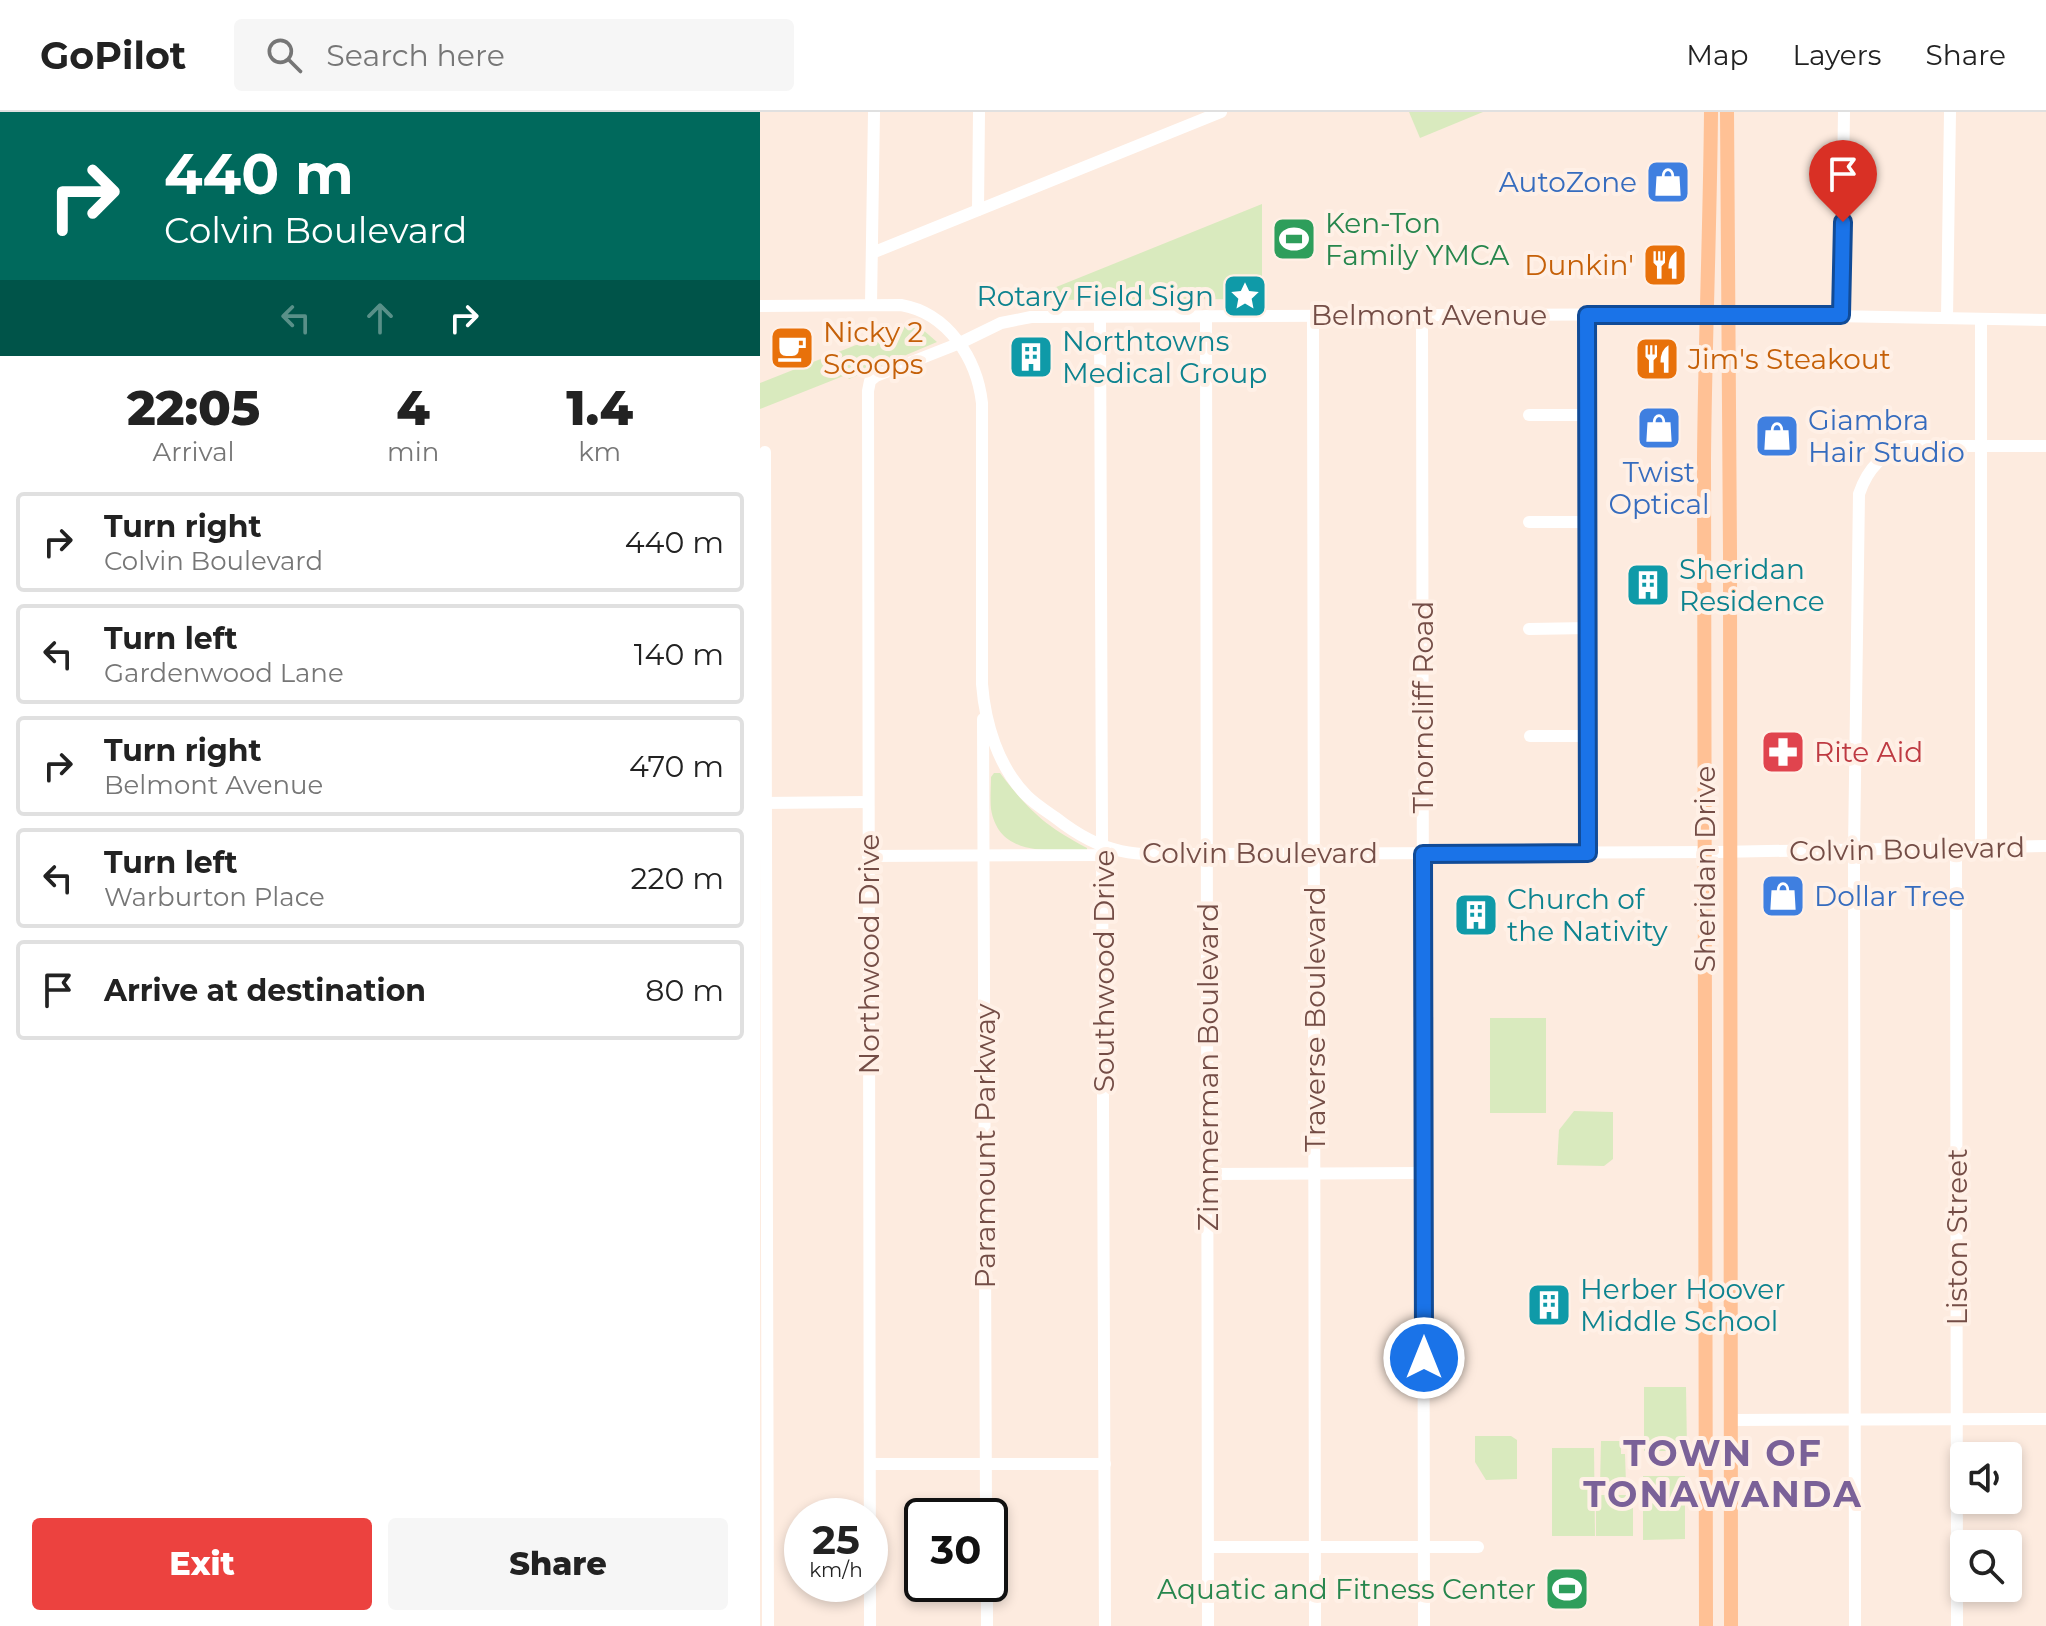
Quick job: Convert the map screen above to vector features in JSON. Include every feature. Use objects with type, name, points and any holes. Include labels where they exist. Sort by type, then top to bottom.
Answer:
[{"type":"main road","name":"Sheridan Drive","points":[[1706,1626],[1704,585],[1711,112]]},
{"type":"main road","name":"Sheridan Drive","points":[[1727,112],[1731,1626]]},
{"type":"main road","points":[[1704,585],[1730,585]]},
{"type":"main road","points":[[1705,1207],[1731,1206]]},
{"type":"main road","points":[[1705,1352],[1731,1351]]},
{"type":"main road","points":[[1706,1586],[1731,1586]]},
{"type":"street","points":[[871,305],[874,112]]},
{"type":"street","points":[[978,210],[979,112]]},
{"type":"street","points":[[872,253],[1221,112]]},
{"type":"street","points":[[1841,315],[1844,112]]},
{"type":"street","points":[[1947,318],[1950,112]]},
{"type":"street","name":"Colvin Boulevard","points":[[760,306],[901,305],[919,309],[933,318],[960,343],[975,371],[982,403],[983,701],[988,723],[1004,766],[1026,795],[1103,850]]},
{"type":"street","name":"Belmont Avenue","points":[[960,343],[992,326],[1020,318],[1728,314],[2046,320]]},
{"type":"street","name":"Thorncliff Road","points":[[1422,315],[1424,1626]]},
{"type":"street","points":[[1587,315],[1588,853]]},
{"type":"street","name":"Zimmerman Boulevard","points":[[1206,316],[1208,1626]]},
{"type":"street","name":"Traverse Boulevard","points":[[1313,316],[1315,1626]]},
{"type":"street","name":"Southwood Drive","points":[[1100,317],[1105,1626]]},
{"type":"street","points":[[1981,319],[1981,847]]},
{"type":"street","name":"Northwood Drive","points":[[870,1626],[868,384],[876,376],[960,343]]},
{"type":"street","points":[[1529,415],[1589,415]]},
{"type":"street","points":[[1855,1626],[1854,849],[1859,494],[1875,465],[1899,448],[2046,446]]},
{"type":"street","points":[[765,452],[762,497],[764,1549],[768,1626]]},
{"type":"street","points":[[1529,522],[1589,522]]},
{"type":"street","points":[[1529,629],[1589,628]]},
{"type":"street","name":"Paramount Parkway","points":[[983,701],[986,1498]]},
{"type":"street","points":[[1530,736],[1589,736]]},
{"type":"street","points":[[984,776],[987,769],[1004,766]]},
{"type":"street","points":[[763,803],[868,802]]},
{"type":"street","name":"Colvin Boulevard","points":[[868,856],[1103,850],[1207,854],[1423,854],[2046,846]]},
{"type":"street","name":"Liston Street","points":[[1956,847],[1957,1626]]},
{"type":"street","points":[[1208,1174],[1423,1173]]},
{"type":"street","points":[[1731,1420],[2046,1419]]},
{"type":"street","points":[[870,1464],[1105,1464]]},
{"type":"street","points":[[1208,1547],[1478,1547]]},
{"type":"street","points":[[987,1602],[987,1626]]},
{"type":"green space","points":[[1409,112],[1483,112],[1420,138]]},
{"type":"green space","points":[[1262,204],[1262,299],[1024,300]]},
{"type":"green space","points":[[914,322],[937,342],[849,379],[846,375],[760,409],[760,383]]},
{"type":"green space","points":[[994,773],[1000,773],[1039,816],[1087,850],[1028,848],[1004,836],[996,825],[991,809],[991,777]]},
{"type":"green space","points":[[1490,1018],[1546,1018],[1546,1113],[1490,1113]]},
{"type":"green space","points":[[1574,1111],[1613,1112],[1613,1159],[1604,1166],[1557,1165],[1559,1130]]},
{"type":"green space","points":[[1644,1387],[1686,1387],[1687,1451],[1644,1451]]},
{"type":"green space","points":[[1475,1436],[1511,1436],[1517,1440],[1517,1479],[1486,1480],[1475,1462]]},
{"type":"green space","points":[[1601,1441],[1621,1441],[1621,1454],[1625,1454],[1626,1484],[1600,1486]]},
{"type":"green space","points":[[1552,1448],[1594,1448],[1595,1536],[1552,1536]]},
{"type":"green space","points":[[1643,1476],[1685,1476],[1685,1539],[1643,1540]]},
{"type":"green space","points":[[1596,1495],[1633,1495],[1633,1536],[1596,1536]]},
{"type":"place","name":"AutoZone","points":[[1668,182]]},
{"type":"place","name":"Ken-Ton Family YMCA","points":[[1294,239]]},
{"type":"place","name":"Dunkin'","points":[[1665,265]]},
{"type":"place","name":"Rotary Field Sign","points":[[1245,296]]},
{"type":"place","name":"Nicky 2 Scoops","points":[[792,348]]},
{"type":"place","name":"Northtowns Medical Group","points":[[1031,357]]},
{"type":"place","name":"Jim's Steakout","points":[[1657,359]]},
{"type":"place","name":"Twist Optical","points":[[1659,428]]},
{"type":"place","name":"Giambra Hair Studio","points":[[1777,436]]},
{"type":"place","name":"Sheridan Residence","points":[[1648,585]]},
{"type":"place","name":"Rite Aid","points":[[1783,752]]},
{"type":"place","name":"Dollar Tree","points":[[1783,896]]},
{"type":"place","name":"Church of the Nativity","points":[[1476,915]]},
{"type":"place","name":"Herber Hoover Middle School","points":[[1549,1305]]},
{"type":"place","name":"Aquatic and Fitness Center","points":[[1567,1589]]},
{"type":"district","name":"TOWN OF TONAWANDA","points":[[1723,1474]]},
{"type":"route","points":[[1424,1358],[1423,854],[1588,853],[1587,315],[1841,315],[1843,222]]}]
